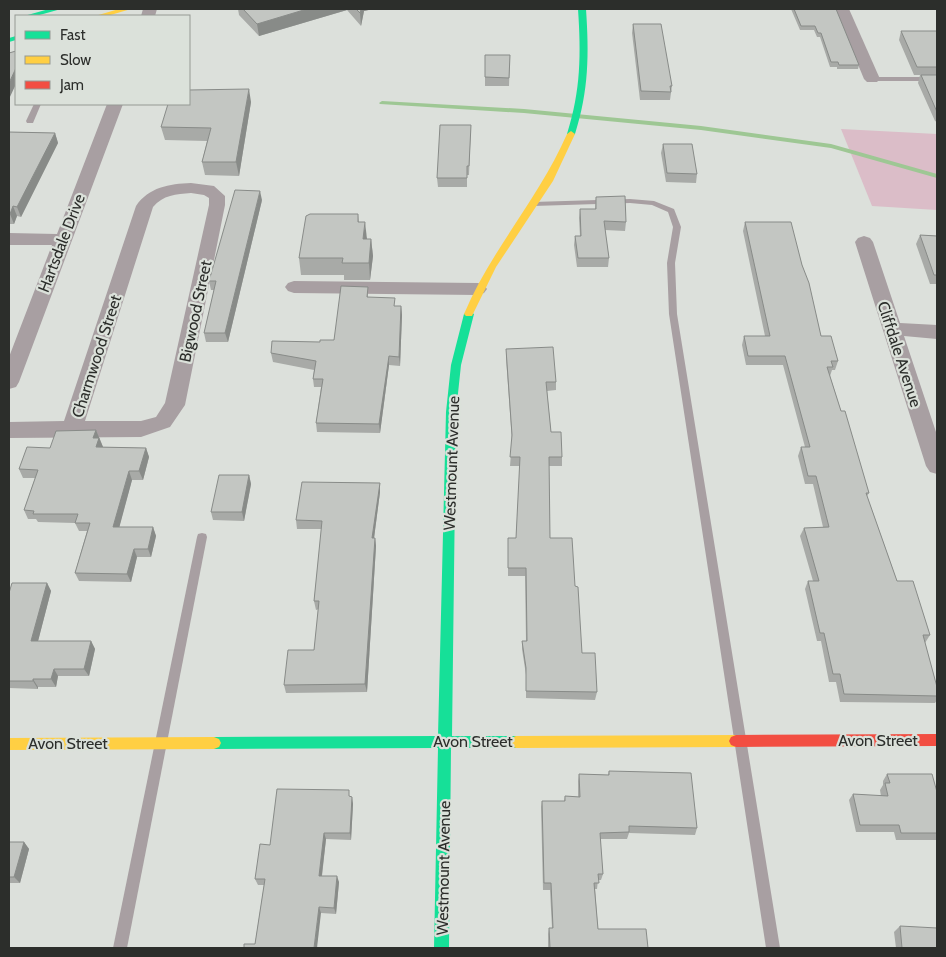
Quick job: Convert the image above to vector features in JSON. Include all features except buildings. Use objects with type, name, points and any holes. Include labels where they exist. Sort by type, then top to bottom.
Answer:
[{"type":"street","points":[[32,15],[57,9]]},
{"type":"street","points":[[102,15],[127,9]]},
{"type":"street","name":"Westmount Avenue","points":[[441,948],[451,412],[455,365],[465,323],[478,290],[555,170],[570,137],[583,92],[586,67],[582,9]]},
{"type":"street","points":[[842,9],[872,79]]},
{"type":"street","name":"Hartsdale Drive","points":[[9,382],[115,105]]},
{"type":"street","name":"Bigwood Street","points":[[151,197],[168,189],[190,188],[208,190],[217,196],[217,205],[175,405],[162,422]]},
{"type":"street","name":"Charmwood Street","points":[[151,197],[145,206],[72,429],[142,429],[162,422]]},
{"type":"street","points":[[9,239],[62,240]]},
{"type":"street","name":"Cliffdale Avenue","points":[[864,242],[937,466]]},
{"type":"street","points":[[294,287],[478,290]]},
{"type":"street","points":[[892,329],[937,332]]},
{"type":"street","points":[[9,430],[72,429]]},
{"type":"street","name":"Avon Street","points":[[9,744],[739,739],[937,740]]},
{"type":"lane","points":[[872,79],[937,79]]},
{"type":"lane","points":[[30,121],[37,105]]},
{"type":"lane","points":[[532,204],[630,201],[654,203],[670,211],[676,227],[671,263],[674,314],[773,948]]},
{"type":"lane","points":[[120,948],[202,537]]},
{"type":"shaded area","points":[[841,129],[937,134],[937,210],[872,206]]},
{"type":"waterway","points":[[382,103],[524,111],[701,128],[831,146],[937,176]]},
{"type":"traffic: fast","points":[[32,15],[57,9]]},
{"type":"traffic: fast","points":[[571,134],[583,86],[584,43],[582,9]]},
{"type":"traffic: fast","points":[[9,40],[15,38]]},
{"type":"traffic: fast","points":[[441,948],[451,412],[456,365],[469,314]]},
{"type":"traffic: fast","points":[[214,743],[516,742]]},
{"type":"traffic: slow","points":[[103,15],[127,9]]},
{"type":"traffic: slow","points":[[469,314],[491,267],[548,181],[561,158],[571,134]]},
{"type":"traffic: slow","points":[[516,742],[736,741]]},
{"type":"traffic: slow","points":[[9,744],[214,743]]},
{"type":"traffic: jam","points":[[736,741],[937,740]]}]
